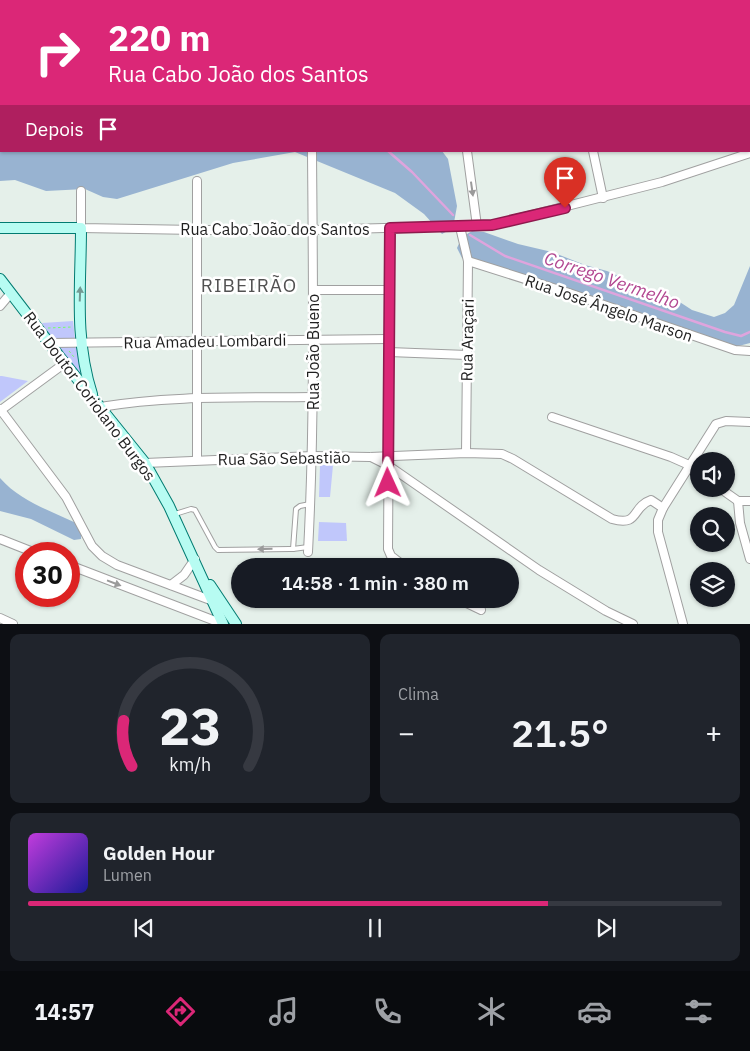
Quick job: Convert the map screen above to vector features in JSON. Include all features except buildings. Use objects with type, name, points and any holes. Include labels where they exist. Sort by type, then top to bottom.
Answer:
[{"type":"street","name":"Rua João Bueno","points":[[308,549],[313,397],[312,152]]},
{"type":"street","points":[[467,152],[477,226]]},
{"type":"street","points":[[593,152],[602,198]]},
{"type":"street","name":"Rua Cabo João dos Santos","points":[[0,228],[312,230],[492,225],[662,182],[750,153]]},
{"type":"street","points":[[196,181],[197,460]]},
{"type":"street","points":[[81,191],[80,342],[86,376],[97,403],[117,404],[197,399],[313,397]]},
{"type":"street","name":"Rua Araçari","points":[[460,227],[468,261],[466,453]]},
{"type":"street","points":[[390,228],[388,549],[394,558]]},
{"type":"street","name":"Rua José Ângelo Marson","points":[[468,261],[569,293],[735,350],[750,351]]},
{"type":"street","name":"Rua Doutor Coriolano Burgos","points":[[0,279],[145,463],[200,571]]},
{"type":"street","points":[[312,290],[389,290]]},
{"type":"street","points":[[0,306],[10,293]]},
{"type":"street","name":"Rua Amadeu Lombardi","points":[[50,343],[389,339]]},
{"type":"street","points":[[389,352],[467,355]]},
{"type":"street","points":[[65,363],[0,410],[66,497],[92,546],[102,556],[117,565],[227,608]]},
{"type":"street","points":[[552,417],[671,457],[689,465]]},
{"type":"street","points":[[683,624],[658,532],[658,520],[689,465],[716,424],[726,421],[750,422]]},
{"type":"street","name":"Rua São Sebastião","points":[[145,463],[312,456],[370,457],[466,453],[502,454],[612,518],[623,522],[631,520],[644,502],[651,500],[664,508]]},
{"type":"street","points":[[370,457],[389,466],[539,570],[606,611],[633,624]]},
{"type":"street","points":[[732,497],[738,501],[750,501]]},
{"type":"street","points":[[738,501],[740,523],[750,559]]},
{"type":"street","points":[[1,541],[15,546]]},
{"type":"street","points":[[171,585],[184,575],[195,560]]},
{"type":"street","points":[[80,569],[223,624]]},
{"type":"street","points":[[200,571],[223,624]]},
{"type":"street","points":[[200,571],[227,608],[236,624]]},
{"type":"street","points":[[476,608],[480,610]]},
{"type":"street","points":[[0,618],[13,624]]},
{"type":"lane","points":[[294,549],[296,508],[310,504]]},
{"type":"lane","points":[[173,515],[191,509],[195,510],[215,548],[218,550],[308,549]]},
{"type":"path","points":[[39,328],[80,327]]},
{"type":"path","points":[[62,343],[75,358]]},
{"type":"shaded area","points":[[0,152],[295,152],[233,163],[117,199],[103,197],[85,189],[46,191],[15,180],[0,181]]},
{"type":"shaded area","points":[[295,152],[443,152],[448,159],[457,206],[453,228],[442,234],[424,214],[395,193]]},
{"type":"shaded area","points":[[472,231],[484,232],[518,244],[552,252],[585,265],[607,271],[619,276],[638,289],[672,297],[692,310],[714,317],[725,313],[734,305],[750,266],[750,343],[731,348],[472,264],[462,258],[457,248],[462,237]]},
{"type":"shaded area","points":[[73,321],[75,339],[53,340],[42,323]]},
{"type":"shaded area","points":[[52,344],[79,344],[89,392]]},
{"type":"shaded area","points":[[0,376],[2,376],[28,381],[0,402]]},
{"type":"shaded area","points":[[320,465],[333,465],[330,497],[319,497]]},
{"type":"shaded area","points":[[0,478],[26,499],[76,523],[81,531],[81,539],[74,540],[31,519],[0,511]]},
{"type":"shaded area","points":[[319,522],[346,523],[347,541],[318,541]]},
{"type":"waterway","name":"Corrego Vermelho","points":[[389,152],[412,172],[453,215]]},
{"type":"waterway","name":"Corrego Vermelho","points":[[470,235],[505,256],[725,332],[741,336],[750,332]]},
{"type":"district","name":"RIBEIRÃO","points":[[249,285]]},
{"type":"route","points":[[388,483],[390,228],[492,225],[565,208]]}]
